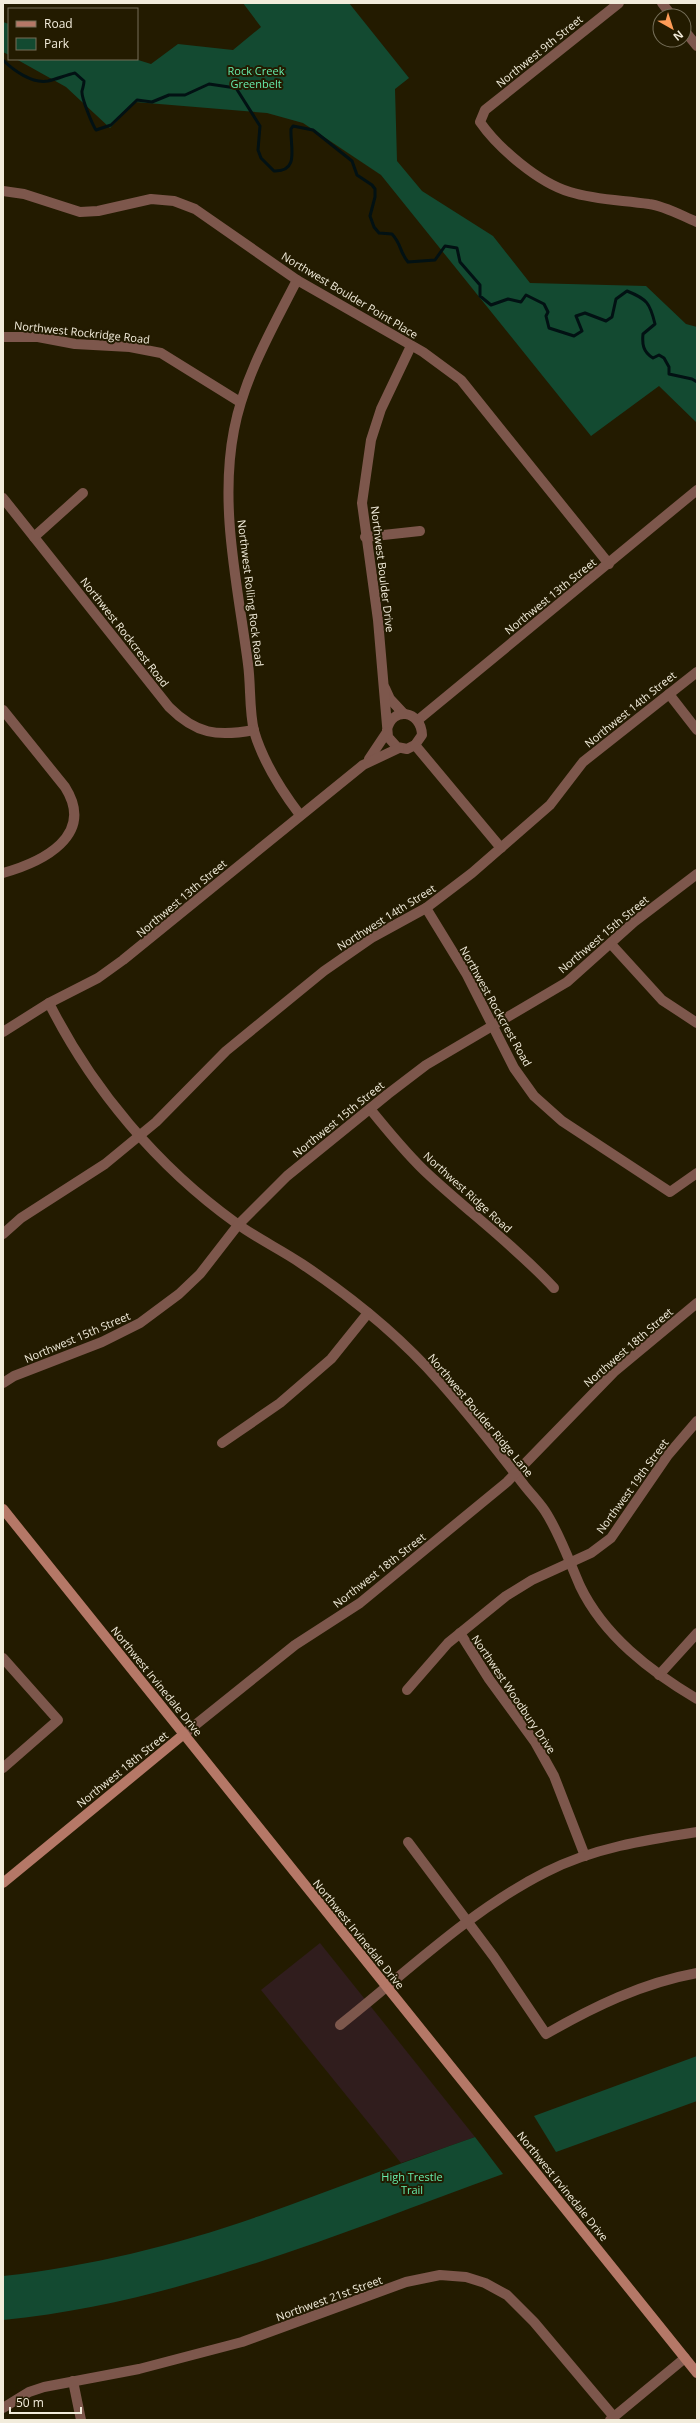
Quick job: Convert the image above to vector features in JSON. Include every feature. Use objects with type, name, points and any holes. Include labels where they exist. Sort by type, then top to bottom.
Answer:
[{"type":"main road","name":"Northwest Irvinedale Drive","points":[[3,1509],[697,2373]]},
{"type":"main road","name":"Northwest 18th Street","points":[[3,1883],[184,1734]]},
{"type":"street","name":"Northwest 9th Street","points":[[619,3],[485,110],[480,122],[488,134],[536,176],[569,192],[611,200],[650,204],[697,222]]},
{"type":"street","name":"Northwest Boulder Point Place","points":[[3,191],[24,194],[80,212],[98,211],[151,199],[174,201],[195,209],[297,280],[423,352],[461,380],[609,564]]},
{"type":"street","name":"Northwest Rolling Rock Road","points":[[297,280],[268,335],[240,402],[233,431],[229,478],[229,529],[248,668],[254,730],[280,790],[300,815]]},
{"type":"street","name":"Northwest Rockridge Road","points":[[3,337],[38,337],[75,344],[130,347],[162,353],[240,402]]},
{"type":"street","name":"Northwest Boulder Drive","points":[[387,731],[378,620],[365,537],[362,503],[371,440],[382,409],[411,346]]},
{"type":"street","name":"Northwest 13th Street","points":[[418,720],[697,490]]},
{"type":"street","points":[[34,537],[83,493]]},
{"type":"street","name":"Northwest Rockcrest Road","points":[[3,498],[169,707],[181,719],[198,729],[215,734],[233,734],[254,730]]},
{"type":"street","points":[[365,537],[420,531]]},
{"type":"street","name":"Northwest 14th Street","points":[[3,1234],[21,1218],[93,1173],[156,1122],[226,1051],[324,971],[373,936],[426,908],[501,848],[550,805],[583,762],[697,672]]},
{"type":"street","name":"Northwest Boulder Drive","points":[[384,684],[390,699],[404,714]]},
{"type":"street","points":[[669,694],[697,730]]},
{"type":"street","points":[[3,710],[65,787],[72,800],[74,814],[69,834],[57,848],[41,859],[3,873]]},
{"type":"street","points":[[404,714],[411,715],[418,720],[422,735],[415,745],[407,749],[399,748],[391,743],[387,731],[390,720],[396,716],[404,714]]},
{"type":"street","name":"Northwest 13th Street","points":[[363,765],[387,731]]},
{"type":"street","points":[[415,745],[443,775],[501,848]]},
{"type":"street","name":"Northwest 13th Street","points":[[3,1032],[49,1003],[92,982],[123,960],[363,765],[399,748]]},
{"type":"street","name":"Northwest 15th Street","points":[[3,1383],[14,1376],[102,1342],[140,1324],[179,1294],[200,1274],[238,1225],[286,1176],[426,1065],[567,982],[634,922],[697,874]]},
{"type":"street","name":"Northwest Rockcrest Road","points":[[426,908],[467,975],[514,1068],[534,1096],[562,1121],[670,1192],[697,1173]]},
{"type":"street","points":[[611,944],[649,987],[678,1012],[697,1023]]},
{"type":"street","name":"Northwest Boulder Ridge Lane","points":[[49,1003],[83,1064],[140,1135],[185,1182],[238,1225],[301,1263],[368,1313],[417,1357],[440,1382],[544,1509],[571,1563],[581,1587],[610,1630],[626,1648],[660,1675],[697,1699]]},
{"type":"street","name":"Northwest Ridge Road","points":[[370,1109],[402,1148],[428,1174],[518,1253],[554,1288]]},
{"type":"street","name":"Northwest 18th Street","points":[[184,1734],[295,1645],[360,1603],[516,1474],[609,1376],[697,1303]]},
{"type":"street","points":[[222,1443],[280,1404],[320,1369],[349,1339],[368,1313]]},
{"type":"street","name":"Northwest 19th Street","points":[[407,1690],[448,1643],[506,1596],[532,1580],[571,1563],[602,1547],[611,1538],[668,1455],[697,1421]]},
{"type":"street","name":"Northwest Woodbury Drive","points":[[460,1633],[489,1679],[539,1749],[554,1776],[585,1856]]},
{"type":"street","points":[[660,1675],[697,1633]]},
{"type":"street","points":[[3,1658],[58,1720],[3,1768]]},
{"type":"street","points":[[340,2025],[468,1922],[501,1898],[546,1872],[585,1856],[630,1843],[697,1832]]},
{"type":"street","points":[[408,1842],[499,1963],[546,2034],[596,2006],[639,1988],[697,1973]]},
{"type":"street","name":"Northwest 21st Street","points":[[3,2408],[29,2392],[73,2381],[139,2369],[242,2342],[406,2282],[440,2275],[466,2277],[485,2283],[507,2295],[534,2322],[612,2419]]},
{"type":"street","points":[[612,2419],[685,2358]]},
{"type":"street","points":[[73,2381],[81,2420]]},
{"type":"shaded area","points":[[320,1943],[475,2137],[401,2163],[261,1990]]},
{"type":"green space","name":"Rock Creek Greenbelt","points":[[243,3],[349,3],[409,78],[395,89],[397,161],[422,191],[493,236],[530,283],[646,286],[686,324],[697,327],[697,423],[659,386],[591,436],[381,175],[303,123],[267,113],[135,102],[110,128],[66,87],[18,60],[138,60],[151,64],[178,44],[233,50],[261,27]]},
{"type":"green space","points":[[3,22],[8,24],[8,54],[3,52]]},
{"type":"green space","points":[[697,2056],[697,2101],[556,2152],[534,2116]]},
{"type":"green space","name":"High Trestle Trail","points":[[475,2137],[503,2174],[319,2242],[195,2282],[132,2298],[68,2311],[3,2320],[3,2276],[36,2272],[103,2260],[201,2235],[265,2214]]},
{"type":"waterway","points":[[3,60],[17,72],[36,80],[48,81],[75,73],[84,81],[82,91],[83,99],[96,130],[111,125],[137,100],[152,102],[169,95],[185,95],[209,84],[236,88],[260,126],[258,150],[261,158],[274,171],[282,170],[291,163],[291,129],[293,126],[313,130],[352,161],[357,175],[372,185],[375,189],[375,197],[370,216],[374,227],[379,233],[392,234],[408,262],[435,260],[445,246],[457,248],[460,262],[480,285],[480,296],[491,305],[508,299],[521,302],[526,295],[544,304],[548,312],[546,316],[549,328],[574,336],[582,331],[576,316],[585,313],[606,321],[612,317],[616,299],[627,291],[643,299],[651,311],[655,324],[643,334],[643,344],[647,353],[653,358],[659,355],[664,358],[669,367],[669,374],[692,379],[697,382]]}]
